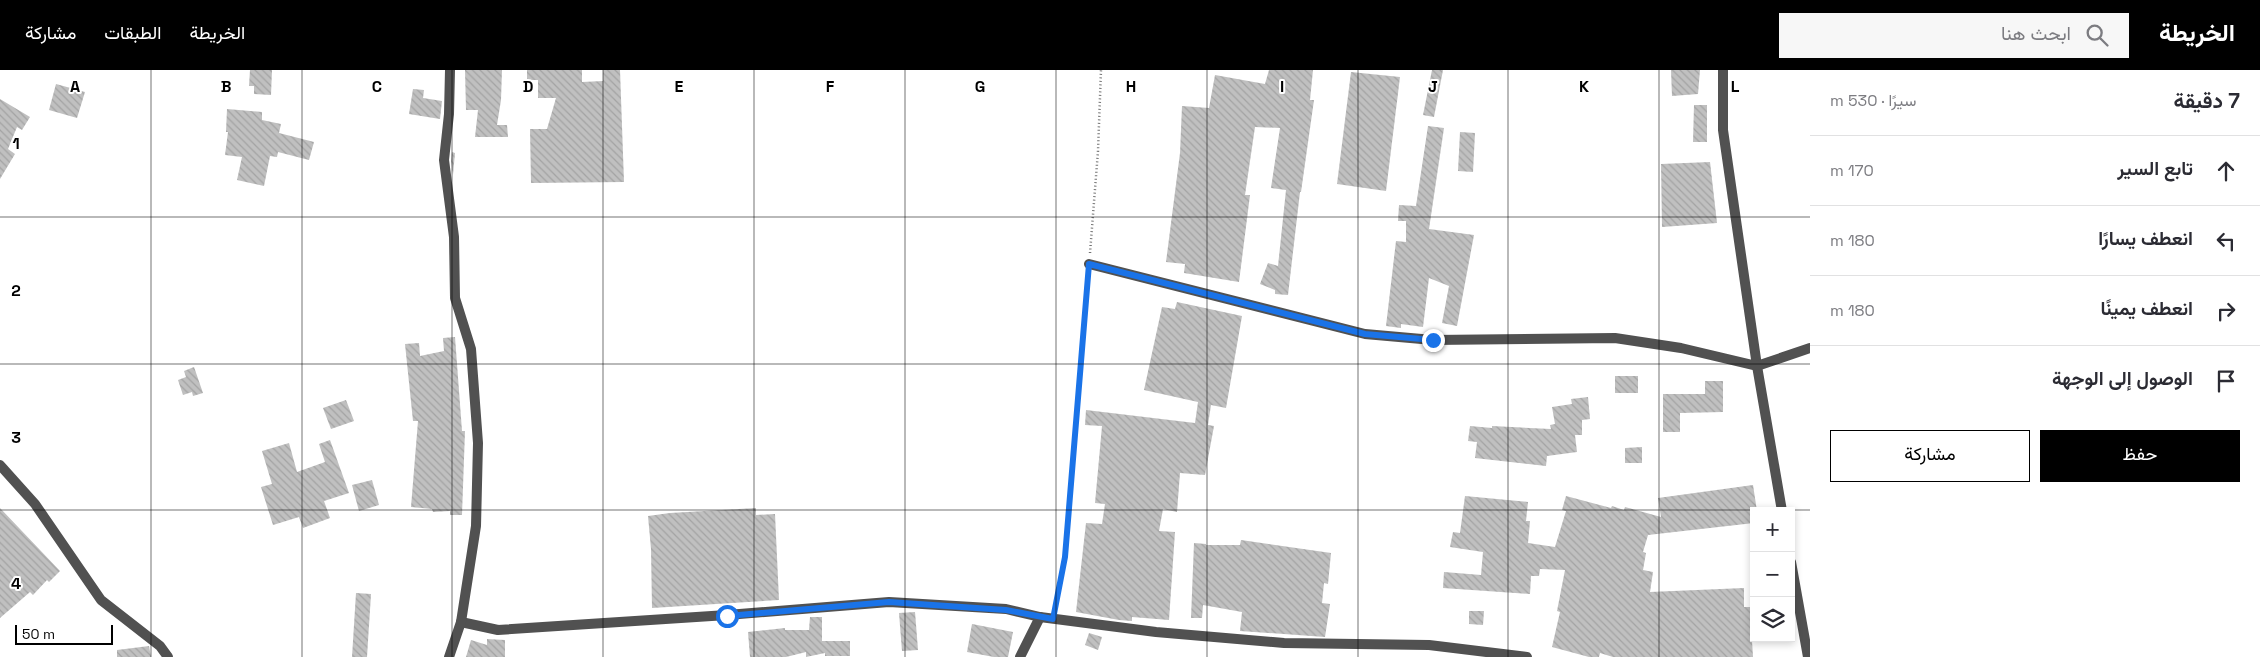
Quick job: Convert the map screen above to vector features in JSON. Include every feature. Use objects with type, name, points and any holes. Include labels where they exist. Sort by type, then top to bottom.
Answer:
[{"type":"street","points":[[449,657],[461,622],[476,526],[478,443],[471,349],[455,298],[454,237],[444,160],[449,114],[450,70]]},
{"type":"street","points":[[1722,70],[1723,130],[1757,366],[1781,507]]},
{"type":"street","points":[[1089,264],[1365,334],[1433,340],[1615,338],[1681,348],[1757,366],[1810,348]]},
{"type":"street","points":[[0,465],[35,504],[102,600],[160,646],[168,657]]},
{"type":"street","points":[[1795,584],[1808,657]]},
{"type":"street","points":[[461,622],[498,630],[727,616],[889,602],[1006,610],[1053,619],[1156,632],[1284,643],[1429,645],[1527,657]]},
{"type":"street","points":[[1020,657],[1040,617]]},
{"type":"path","points":[[1053,619],[1065,557],[1098,150],[1101,70]]},
{"type":"building","points":[[250,70],[272,70],[271,95],[254,94],[254,86],[249,86]]},
{"type":"building","points":[[465,70],[502,70],[501,100],[497,125],[507,125],[508,137],[475,137],[478,110],[466,110]]},
{"type":"building","points":[[527,70],[582,70],[582,82],[603,81],[603,70],[620,70],[624,182],[531,183],[530,129],[547,129],[556,98],[538,98],[538,80],[527,80]]},
{"type":"building","points":[[1269,70],[1313,70],[1310,100],[1314,100],[1300,192],[1288,295],[1275,294],[1275,290],[1260,284],[1268,263],[1278,266],[1286,190],[1271,188],[1280,128],[1255,127],[1245,195],[1250,195],[1239,282],[1184,273],[1185,264],[1166,262],[1180,153],[1182,106],[1209,108],[1215,75],[1265,84]]},
{"type":"building","points":[[1432,70],[1443,70],[1434,117],[1423,115]]},
{"type":"building","points":[[1671,70],[1700,70],[1698,94],[1672,96]]},
{"type":"building","points":[[1351,72],[1400,77],[1386,191],[1337,184]]},
{"type":"building","points":[[56,84],[85,92],[77,118],[49,110]]},
{"type":"building","points":[[413,89],[424,90],[423,98],[442,101],[440,119],[409,114]]},
{"type":"building","points":[[0,99],[30,117],[22,130],[17,127],[8,149],[15,154],[0,179]]},
{"type":"building","points":[[1694,105],[1707,105],[1707,142],[1693,142]]},
{"type":"building","points":[[227,109],[262,112],[262,120],[281,124],[279,133],[314,142],[309,160],[278,152],[277,157],[270,156],[264,186],[237,180],[242,157],[225,155],[228,132],[226,132]]},
{"type":"building","points":[[1428,126],[1444,128],[1429,229],[1474,235],[1457,326],[1442,323],[1449,286],[1429,278],[1423,327],[1401,324],[1401,328],[1386,326],[1396,241],[1406,242],[1406,221],[1398,221],[1399,205],[1416,206]]},
{"type":"building","points":[[1460,132],[1475,133],[1473,172],[1458,171]]},
{"type":"building","points":[[452,152],[455,153],[453,175],[451,160]]},
{"type":"building","points":[[1710,162],[1717,223],[1662,227],[1661,164]]},
{"type":"building","points":[[1177,302],[1242,316],[1226,408],[1211,405],[1208,425],[1214,426],[1205,475],[1180,473],[1177,512],[1163,509],[1159,531],[1175,532],[1169,620],[1132,617],[1132,621],[1119,620],[1076,612],[1086,523],[1102,524],[1105,504],[1095,503],[1102,426],[1085,425],[1086,410],[1195,423],[1198,402],[1144,390],[1162,307],[1175,309]]},
{"type":"building","points":[[455,337],[462,431],[465,431],[462,515],[450,515],[450,511],[433,512],[432,509],[411,507],[418,421],[413,421],[405,344],[419,343],[420,356],[444,351],[443,338]]},
{"type":"building","points":[[194,367],[203,393],[193,396],[192,392],[183,395],[178,380],[186,377],[184,371]]},
{"type":"building","points":[[1615,376],[1638,376],[1638,393],[1615,393]]},
{"type":"building","points":[[1705,381],[1723,381],[1723,412],[1680,413],[1680,432],[1663,432],[1663,394],[1705,394]]},
{"type":"building","points":[[1588,397],[1590,419],[1582,420],[1582,435],[1575,435],[1577,452],[1547,456],[1546,466],[1475,458],[1477,442],[1468,441],[1470,426],[1551,429],[1550,425],[1555,424],[1552,407],[1572,404],[1571,399]]},
{"type":"building","points":[[346,400],[354,421],[331,429],[323,408]]},
{"type":"building","points":[[330,440],[349,493],[324,501],[330,518],[303,528],[299,517],[273,525],[261,487],[272,484],[262,451],[289,443],[297,472],[325,462],[319,444]]},
{"type":"building","points":[[1642,447],[1642,463],[1625,463],[1625,448]]},
{"type":"building","points":[[372,480],[379,505],[359,511],[352,485]]},
{"type":"building","points":[[1753,485],[1756,507],[1750,507],[1750,523],[1648,535],[1643,552],[1646,553],[1643,570],[1653,572],[1650,592],[1744,588],[1744,607],[1750,607],[1750,642],[1752,642],[1753,657],[1613,657],[1600,653],[1599,657],[1589,657],[1552,647],[1560,612],[1557,611],[1565,570],[1540,569],[1539,576],[1531,576],[1530,594],[1443,588],[1444,572],[1481,575],[1483,552],[1450,547],[1453,532],[1460,533],[1465,496],[1528,502],[1526,521],[1530,521],[1528,543],[1555,547],[1566,511],[1562,510],[1566,496],[1611,508],[1612,506],[1624,510],[1625,507],[1661,517],[1658,498]]},
{"type":"building","points":[[0,508],[60,571],[49,582],[47,580],[33,595],[30,592],[0,618]]},
{"type":"building","points":[[756,508],[756,515],[775,514],[779,600],[652,608],[651,549],[648,516]]},
{"type":"building","points":[[1241,540],[1331,553],[1328,584],[1324,583],[1322,603],[1330,604],[1325,637],[1240,631],[1242,612],[1203,605],[1202,618],[1191,618],[1194,543],[1240,545]]},
{"type":"building","points":[[356,593],[371,594],[367,657],[352,657]]},
{"type":"building","points":[[1469,611],[1484,611],[1483,625],[1469,624]]},
{"type":"building","points":[[915,612],[918,650],[902,651],[899,613]]},
{"type":"building","points":[[810,617],[822,617],[822,641],[850,641],[850,656],[825,656],[825,653],[806,657],[806,652],[786,657],[750,657],[748,632],[785,628],[785,630],[809,630]]},
{"type":"building","points":[[972,624],[1013,632],[1008,657],[994,657],[967,652]]},
{"type":"building","points":[[1089,633],[1102,637],[1098,650],[1085,645]]},
{"type":"building","points":[[487,639],[505,640],[505,657],[466,657],[471,640],[487,645]]},
{"type":"building","points":[[149,646],[151,657],[117,657],[117,650]]},
{"type":"route","points":[[727,616],[889,602],[1006,610],[1053,619],[1065,557],[1089,264],[1365,334],[1433,340]]}]
